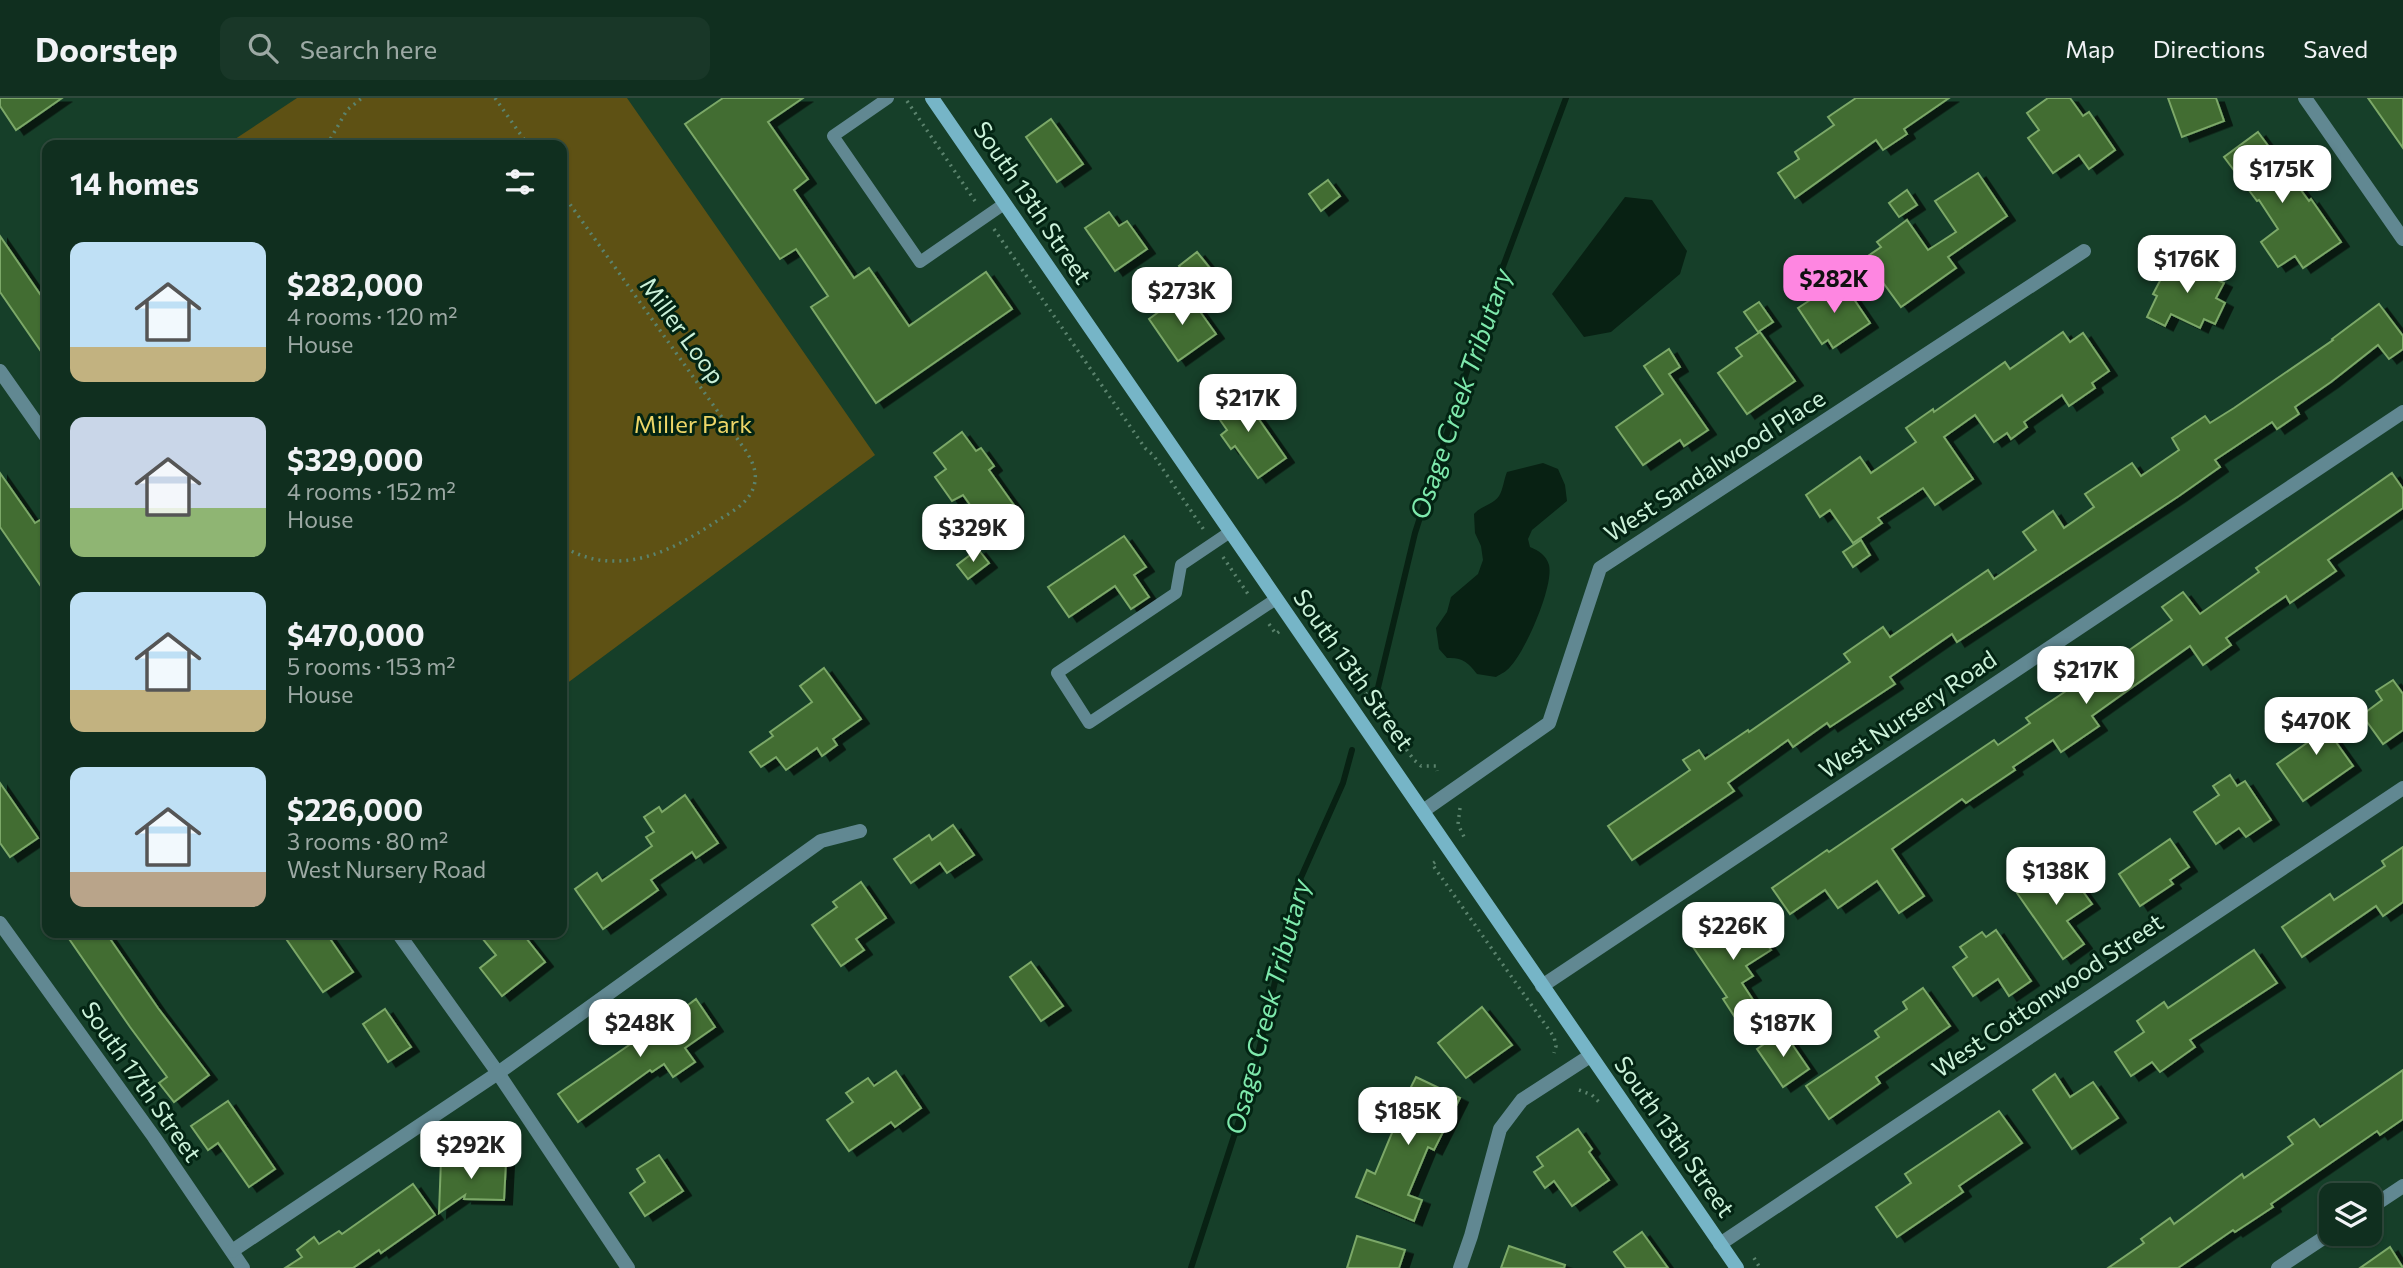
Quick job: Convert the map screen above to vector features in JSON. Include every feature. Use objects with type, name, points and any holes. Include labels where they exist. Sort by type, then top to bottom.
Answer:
[{"type":"street","name":"South 13th Street","points":[[932,98],[1737,1268]]},
{"type":"street","points":[[2305,98],[2403,239]]},
{"type":"street","name":"West Sandalwood Place","points":[[1423,811],[1549,723],[1600,568],[2084,251]]},
{"type":"street","points":[[0,371],[42,431]]},
{"type":"street","name":"West Nursery Road","points":[[1542,985],[2403,412]]},
{"type":"street","name":"West Cottonwood Street","points":[[1720,1244],[2403,788]]},
{"type":"street","points":[[232,1251],[498,1073],[821,841],[860,831]]},
{"type":"street","name":"South 17th Street","points":[[0,923],[243,1268]]},
{"type":"street","points":[[402,938],[498,1073],[628,1268]]},
{"type":"street","points":[[1460,1268],[1500,1129],[1522,1100],[1590,1056]]},
{"type":"street","points":[[2382,1200],[2403,1186]]},
{"type":"street","points":[[2278,1268],[2319,1241]]},
{"type":"lane","points":[[888,98],[833,136],[920,262],[1004,204]]},
{"type":"lane","points":[[1230,532],[1181,565],[1176,593],[1057,673],[1089,723],[1276,599]]},
{"type":"path","points":[[330,140],[348,110],[362,98]]},
{"type":"path","points":[[495,98],[524,140]]},
{"type":"path","points":[[906,102],[978,205]]},
{"type":"path","name":"Miller Loop","points":[[567,200],[746,451],[756,476],[748,498],[735,509],[685,542],[663,552],[636,559],[612,561],[591,558],[567,548]]},
{"type":"path","points":[[991,225],[1205,531]]},
{"type":"path","points":[[1223,557],[1250,597]]},
{"type":"path","points":[[1268,622],[1276,634]]},
{"type":"path","points":[[1460,808],[1458,824],[1465,841]]},
{"type":"path","points":[[1432,864],[1554,1037],[1554,1053]]},
{"type":"path","points":[[1751,1254],[1760,1268]]},
{"type":"green space","name":"Miller Park","points":[[297,98],[627,98],[875,455],[567,683],[567,140],[234,140]]},
{"type":"shaded area","points":[[1625,197],[1652,200],[1687,251],[1680,274],[1611,332],[1584,337],[1552,294]]},
{"type":"shaded area","points":[[1543,463],[1558,469],[1565,485],[1567,501],[1532,530],[1528,539],[1530,547],[1542,554],[1549,565],[1543,603],[1523,648],[1509,668],[1496,677],[1477,674],[1464,661],[1447,658],[1439,649],[1436,628],[1447,612],[1451,597],[1478,574],[1483,560],[1475,533],[1474,514],[1499,496],[1507,472]]},
{"type":"building","points":[[0,98],[62,98],[16,130],[0,106]]},
{"type":"building","points":[[723,98],[803,98],[768,122],[808,179],[794,190],[854,278],[869,268],[909,326],[986,272],[1012,309],[876,403],[811,307],[828,296],[796,249],[780,259],[685,124]]},
{"type":"building","points":[[1856,98],[1949,98],[1904,129],[1907,134],[1883,150],[1876,140],[1795,198],[1778,173],[1799,159],[1795,152],[1834,125],[1828,117]]},
{"type":"building","points":[[2048,98],[2070,98],[2083,116],[2089,112],[2115,150],[2089,169],[2079,155],[2053,173],[2028,138],[2039,130],[2027,113]]},
{"type":"building","points":[[2168,98],[2216,98],[2224,121],[2182,137]]},
{"type":"building","points":[[2368,98],[2403,98],[2403,148]]},
{"type":"building","points":[[1051,119],[1083,164],[1057,182],[1026,137]]},
{"type":"building","points":[[2258,132],[2341,242],[2303,268],[2295,256],[2278,267],[2261,242],[2278,229],[2259,200],[2257,201],[2224,157]]},
{"type":"building","points":[[1978,173],[2007,216],[1948,257],[1956,268],[1901,307],[1865,258],[1881,247],[1877,242],[1907,220],[1928,250],[1956,232],[1935,201]]},
{"type":"building","points":[[1328,180],[1340,196],[1321,211],[1309,194]]},
{"type":"building","points":[[1907,190],[1917,205],[1899,217],[1889,203]]},
{"type":"building","points":[[1109,212],[1119,226],[1127,221],[1147,249],[1115,271],[1085,228]]},
{"type":"building","points":[[0,236],[40,294],[42,293],[42,353],[0,292]]},
{"type":"building","points":[[1197,252],[1214,273],[1195,287],[1179,266]]},
{"type":"building","points":[[2172,258],[2181,262],[2182,259],[2200,267],[2198,271],[2224,283],[2216,298],[2225,303],[2215,324],[2204,319],[2200,328],[2171,314],[2165,326],[2147,317],[2157,296],[2153,294]]},
{"type":"building","points":[[1841,280],[1870,323],[1833,348],[1828,340],[1822,344],[1798,308]]},
{"type":"building","points":[[1186,292],[1216,334],[1178,361],[1149,319]]},
{"type":"building","points":[[1759,302],[1773,322],[1758,332],[1744,312]]},
{"type":"building","points":[[2379,304],[2403,336],[2403,349],[2389,359],[2378,345],[2295,407],[2299,414],[2277,429],[2272,422],[2215,460],[2220,467],[2179,496],[1957,642],[1952,634],[1890,677],[1895,684],[1830,727],[1827,723],[1793,747],[1788,740],[1728,783],[1734,791],[1632,860],[1608,826],[1690,770],[1683,760],[1699,750],[1705,759],[1748,730],[1749,732],[1850,662],[1844,654],[1883,627],[1890,637],[1988,570],[1994,579],[2036,550],[2023,532],[2053,511],[2064,528],[2094,507],[2085,494],[2132,463],[2141,476],[2179,450],[2172,438],[2205,416],[2210,423],[2234,408],[2333,340]]},
{"type":"building","points":[[1760,332],[1795,381],[1747,414],[1718,373],[1742,356],[1736,348]]},
{"type":"building","points":[[2063,332],[2070,342],[2083,333],[2109,371],[2092,383],[2095,388],[2069,406],[2062,395],[2024,422],[2027,427],[2011,439],[2007,433],[1994,442],[1975,415],[1944,437],[1973,479],[1935,505],[1923,488],[1878,518],[1882,523],[1853,543],[1830,510],[1820,517],[1806,495],[1860,457],[1871,473],[1916,442],[1906,428],[1933,409],[1934,412],[2005,362],[2010,369]]},
{"type":"building","points":[[1669,349],[1680,367],[1669,374],[1708,430],[1684,446],[1680,440],[1643,465],[1616,427],[1663,394],[1644,366]]},
{"type":"building","points":[[1237,388],[1286,458],[1258,478],[1235,446],[1231,449],[1221,435],[1227,430],[1211,407]]},
{"type":"building","points":[[962,432],[976,451],[981,448],[994,466],[989,470],[1016,508],[987,529],[963,495],[952,501],[935,477],[946,469],[934,453]]},
{"type":"building","points":[[0,473],[35,523],[40,520],[42,523],[42,588],[0,527]]},
{"type":"building","points":[[2392,473],[2403,489],[2403,508],[2328,560],[2336,571],[2290,603],[2286,596],[2267,609],[2226,638],[2231,645],[2203,665],[2190,646],[2092,716],[2099,726],[2061,752],[2053,740],[2013,767],[2015,770],[1966,803],[1962,799],[1892,849],[1924,896],[1899,913],[1877,881],[1838,908],[1825,890],[1790,914],[1772,888],[1994,740],[1998,745],[2030,723],[2026,718],[2072,687],[2074,689],[2172,620],[2162,607],[2183,592],[2200,614],[2259,572],[2256,568]]},
{"type":"building","points":[[1124,536],[1146,567],[1134,575],[1149,597],[1131,609],[1115,586],[1069,617],[1048,587]]},
{"type":"building","points":[[1861,540],[1870,555],[1853,567],[1843,552]]},
{"type":"building","points":[[978,549],[989,563],[968,579],[957,565]]},
{"type":"building","points":[[824,668],[861,719],[833,739],[837,745],[822,756],[817,748],[786,770],[776,757],[761,767],[750,752],[773,736],[770,732],[812,702],[800,686]]},
{"type":"building","points":[[2393,680],[2403,694],[2403,730],[2383,744],[2362,715],[2382,700],[2376,691]]},
{"type":"building","points":[[2324,703],[2341,728],[2331,735],[2353,766],[2303,801],[2277,764],[2321,733],[2307,714]]},
{"type":"building","points":[[2230,775],[2237,786],[2245,781],[2271,820],[2246,837],[2239,828],[2216,844],[2194,812],[2219,795],[2213,786]]},
{"type":"building","points":[[0,783],[38,838],[10,857],[0,843]]},
{"type":"building","points":[[685,795],[718,843],[696,858],[692,852],[651,880],[658,890],[603,929],[575,889],[597,873],[602,881],[652,846],[646,837],[654,832],[644,817],[659,807],[662,812]]},
{"type":"building","points":[[953,825],[974,855],[947,873],[940,863],[911,883],[894,859],[929,835],[932,840]]},
{"type":"building","points":[[2170,839],[2189,867],[2170,880],[2173,884],[2140,906],[2119,874]]},
{"type":"building","points":[[2403,847],[2403,902],[2383,916],[2376,906],[2302,957],[2282,927],[2330,894],[2334,900],[2385,866],[2382,861]]},
{"type":"building","points":[[2061,861],[2092,904],[2067,921],[2084,944],[2063,959],[2017,893]]},
{"type":"building","points":[[861,882],[886,918],[856,939],[864,950],[841,966],[812,925],[837,907],[833,902]]},
{"type":"building","points":[[1748,917],[1771,950],[1746,966],[1753,976],[1742,983],[1757,1006],[1736,1019],[1723,999],[1727,997],[1691,944],[1712,929],[1718,938]]},
{"type":"building","points":[[1996,930],[2031,981],[2009,996],[1998,979],[1973,996],[1953,967],[1967,957],[1960,947],[1982,932],[1986,937]]},
{"type":"building","points":[[68,938],[109,938],[209,1075],[174,1102],[159,1083],[167,1077]]},
{"type":"building","points":[[285,938],[329,938],[353,972],[323,992]]},
{"type":"building","points":[[482,938],[526,938],[545,962],[502,996],[480,968],[496,955]]},
{"type":"building","points":[[2254,950],[2277,983],[2190,1040],[2195,1047],[2160,1072],[2152,1062],[2131,1076],[2115,1052],[2144,1032],[2137,1021],[2164,1002],[2168,1008]]},
{"type":"building","points":[[1031,962],[1063,1006],[1041,1021],[1010,977]]},
{"type":"building","points":[[1923,988],[1950,1026],[1876,1077],[1880,1083],[1829,1119],[1806,1086],[1879,1037],[1875,1031],[1907,1009],[1903,1002]]},
{"type":"building","points":[[696,999],[715,1027],[685,1048],[695,1062],[673,1077],[664,1064],[652,1072],[650,1070],[578,1122],[558,1094],[648,1032],[645,1028],[672,1009],[676,1014]]},
{"type":"building","points":[[1482,1007],[1512,1045],[1466,1078],[1438,1043]]},
{"type":"building","points":[[385,1009],[411,1047],[388,1062],[363,1024]]},
{"type":"building","points":[[1783,1031],[1809,1069],[1783,1087],[1757,1049]]},
{"type":"building","points":[[2403,1070],[2403,1119],[2380,1135],[2377,1131],[2271,1204],[2273,1207],[2235,1232],[2233,1230],[2178,1268],[2108,1268],[2144,1243],[2141,1239],[2170,1218],[2174,1224],[2242,1174],[2244,1178],[2293,1144],[2288,1137],[2314,1119],[2320,1127]]},
{"type":"building","points":[[896,1071],[921,1108],[895,1127],[891,1122],[849,1151],[827,1120],[853,1102],[846,1093],[868,1078],[874,1086]]},
{"type":"building","points":[[2055,1074],[2070,1097],[2093,1082],[2118,1118],[2072,1149],[2033,1090]]},
{"type":"building","points":[[1416,1077],[1460,1098],[1434,1150],[1428,1147],[1408,1195],[1422,1200],[1414,1221],[1356,1197],[1367,1170],[1375,1174],[1399,1116],[1387,1110],[1395,1094],[1405,1099]]},
{"type":"building","points":[[228,1101],[275,1169],[249,1187],[218,1143],[208,1150],[191,1126]]},
{"type":"building","points":[[1999,1111],[2022,1143],[1959,1186],[1963,1192],[1897,1237],[1876,1207],[1911,1183],[1905,1174]]},
{"type":"building","points":[[1578,1129],[1592,1149],[1589,1152],[1609,1180],[1572,1206],[1554,1181],[1545,1188],[1534,1172],[1543,1166],[1537,1157]]},
{"type":"building","points":[[659,1155],[683,1191],[645,1216],[630,1193],[645,1182],[637,1169]]},
{"type":"building","points":[[441,1160],[506,1162],[504,1200],[464,1199],[465,1195],[439,1213]]},
{"type":"building","points":[[413,1184],[435,1215],[381,1253],[379,1250],[353,1268],[285,1268],[302,1257],[297,1250],[314,1237],[319,1244],[339,1231],[342,1234]]},
{"type":"building","points":[[1642,1232],[1668,1268],[1626,1268],[1614,1252]]},
{"type":"building","points":[[1357,1236],[1405,1250],[1399,1268],[1347,1268]]},
{"type":"building","points":[[1509,1246],[1565,1265],[1564,1268],[1501,1268]]},
{"type":"building","points":[[2390,1247],[2403,1268],[2360,1268]]},
{"type":"waterway","name":"Osage Creek Tributary","points":[[1376,696],[1415,533],[1486,312],[1566,98]]},
{"type":"waterway","name":"Osage Creek Tributary","points":[[1191,1268],[1251,1084],[1298,884],[1343,783],[1352,750]]}]
